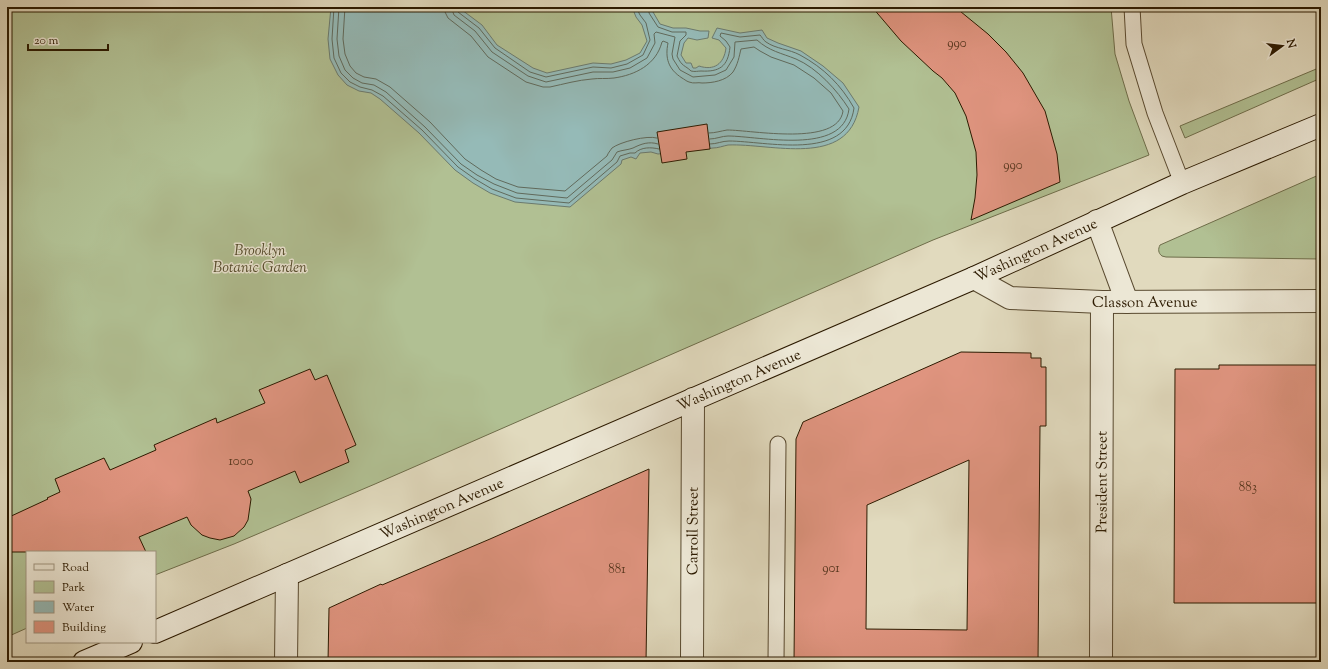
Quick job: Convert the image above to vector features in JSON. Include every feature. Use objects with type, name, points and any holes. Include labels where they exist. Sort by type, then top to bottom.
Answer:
[{"type":"main road","name":"Washington Avenue","points":[[156,632],[974,278],[1182,183],[1321,124]]},
{"type":"main road","points":[[1097,221],[1127,302]]},
{"type":"main road","name":"Classon Avenue","points":[[974,278],[1010,298],[1102,302],[1321,301]]},
{"type":"main road","name":"President Street","points":[[1101,662],[1102,302]]},
{"type":"main road","name":"Carroll Street","points":[[692,662],[693,399]]},
{"type":"main road","points":[[286,662],[287,575]]},
{"type":"main road","points":[[84,662],[129,643]]},
{"type":"lane","points":[[1132,7],[1134,44],[1155,113],[1182,183]]},
{"type":"lane","points":[[776,662],[778,444]]},
{"type":"green space","name":"Brooklyn Botanic Garden","points":[[7,7],[1111,7],[1115,54],[1129,101],[1149,155],[933,240],[375,484],[234,544],[156,575],[156,551],[26,551],[26,628],[7,637]]},
{"type":"green space","points":[[1321,67],[1321,78],[1185,138],[1180,126]]},
{"type":"green space","points":[[1321,174],[1321,259],[1166,257],[1162,256],[1159,252],[1160,245]]},
{"type":"water","points":[[331,7],[458,7],[482,25],[497,45],[533,68],[547,73],[593,63],[611,64],[626,60],[640,53],[647,41],[642,25],[636,17],[632,7],[653,7],[653,12],[660,24],[673,28],[709,31],[708,38],[697,40],[688,38],[684,43],[681,55],[686,63],[691,63],[693,68],[699,66],[709,68],[714,67],[721,62],[726,48],[719,40],[712,38],[717,28],[740,33],[762,30],[767,38],[801,51],[823,66],[843,83],[859,107],[852,126],[840,139],[824,146],[785,148],[728,145],[717,148],[658,154],[651,152],[640,153],[636,159],[631,157],[622,160],[621,164],[570,207],[515,202],[490,193],[473,183],[455,170],[419,133],[380,99],[371,93],[359,91],[347,85],[338,75],[330,59],[328,39]]},
{"type":"building","points":[[872,7],[955,7],[988,34],[1006,52],[1023,73],[1045,111],[1057,154],[1060,182],[971,220],[977,175],[976,152],[966,116],[955,93],[942,78],[901,41]]},
{"type":"building","points":[[707,124],[710,149],[686,152],[687,159],[662,163],[657,132]]},
{"type":"building","points":[[961,352],[1031,353],[1031,358],[1041,358],[1041,367],[1046,367],[1046,426],[1040,426],[1038,662],[794,662],[796,439],[803,422]],"holes":[[[969,460],[967,630],[866,629],[867,505]]]},
{"type":"building","points":[[1219,365],[1321,365],[1321,603],[1174,603],[1175,369],[1219,369]]},
{"type":"building","points":[[310,369],[315,380],[327,375],[356,445],[345,450],[349,462],[300,483],[295,471],[248,491],[251,499],[248,520],[244,527],[234,536],[220,540],[202,535],[191,525],[187,517],[139,537],[146,551],[7,552],[7,518],[60,492],[55,479],[104,458],[110,470],[156,450],[154,445],[216,418],[217,423],[265,403],[259,390]]},
{"type":"building","points":[[649,469],[646,662],[328,662],[329,608],[381,584],[382,585],[490,539]]}]
